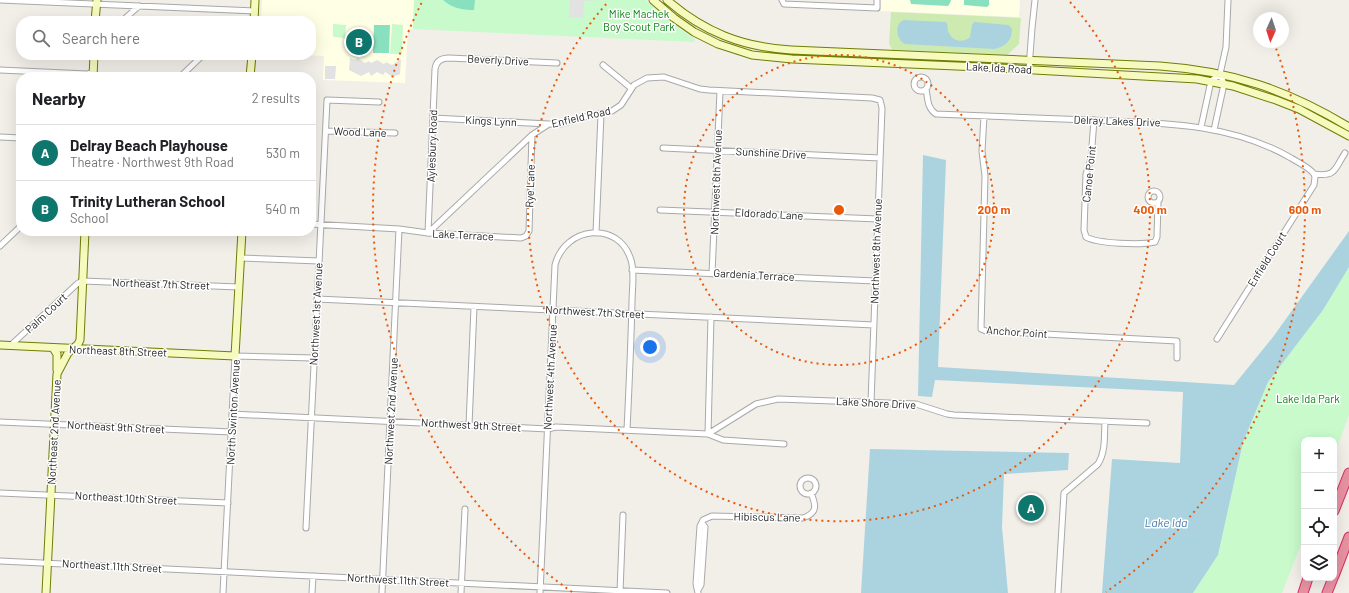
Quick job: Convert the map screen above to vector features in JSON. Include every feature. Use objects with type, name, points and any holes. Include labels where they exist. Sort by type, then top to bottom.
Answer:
[{"type":"highway","points":[[1335,509],[1349,473]]},
{"type":"highway","points":[[1337,569],[1349,537]]},
{"type":"highway","points":[[1303,593],[1307,581]]},
{"type":"highway","points":[[1327,593],[1332,581]]},
{"type":"street","points":[[0,0],[91,5],[96,2],[139,6],[255,11]]},
{"type":"street","points":[[254,16],[255,0]]},
{"type":"street","name":"Lake Ida Road","points":[[653,0],[683,25],[718,44],[752,55],[870,63],[1173,76],[1211,81],[1264,95],[1287,104],[1349,136]]},
{"type":"street","name":"Lake Ida Road","points":[[667,0],[689,18],[720,35],[754,46],[782,50],[1173,67],[1220,74],[1256,82],[1280,91],[1314,107],[1349,126]]},
{"type":"street","points":[[782,0],[784,4],[877,8],[877,0]]},
{"type":"street","points":[[1029,70],[1035,0]]},
{"type":"street","points":[[1214,130],[1224,84],[1220,74],[1226,47],[1228,0]]},
{"type":"street","points":[[96,2],[96,16]]},
{"type":"street","points":[[128,16],[139,6]]},
{"type":"street","points":[[781,58],[782,50]]},
{"type":"street","points":[[870,63],[884,54]]},
{"type":"street","name":"Beverly Drive","points":[[439,60],[442,58],[449,58],[557,63]]},
{"type":"street","points":[[93,72],[94,60]]},
{"type":"street","points":[[185,72],[198,60]]},
{"type":"street","points":[[250,72],[252,60]]},
{"type":"street","name":"Aylesbury Road","points":[[428,233],[435,69],[439,60]]},
{"type":"street","points":[[603,64],[631,88]]},
{"type":"street","points":[[0,70],[44,72]]},
{"type":"street","points":[[1201,127],[1211,81],[1220,74]]},
{"type":"street","name":"Enfield Road","points":[[428,233],[532,135],[549,124],[561,124],[612,111],[623,102],[631,88],[640,81],[655,77],[674,79],[700,89],[872,98],[880,100]]},
{"type":"street","name":"Delray Lakes Drive","points":[[926,89],[928,105],[936,114],[1157,122],[1201,127],[1233,134],[1268,146],[1300,163],[1314,174]]},
{"type":"street","name":"Northwest 6th Avenue","points":[[712,274],[720,91]]},
{"type":"street","name":"Northwest 1st Avenue","points":[[306,528],[327,100],[380,102]]},
{"type":"street","name":"Northwest 8th Avenue","points":[[871,402],[882,108],[880,100]]},
{"type":"street","points":[[601,114],[596,233],[608,235],[616,239],[622,245],[631,259],[632,270],[632,314],[627,430]]},
{"type":"street","name":"Anchor Point","points":[[984,116],[982,152],[985,176],[981,329],[986,331],[1177,340],[1177,358]]},
{"type":"street","name":"Kings Lynn","points":[[433,118],[549,124]]},
{"type":"street","name":"Canoe Point","points":[[1094,120],[1091,159],[1086,174],[1084,230],[1086,237],[1092,240],[1120,243],[1148,244],[1155,242],[1157,236],[1158,202]]},
{"type":"street","name":"Wood Lane","points":[[326,131],[395,133]]},
{"type":"street","name":"Rye Lane","points":[[526,236],[529,231],[532,135]]},
{"type":"street","points":[[0,137],[16,138]]},
{"type":"street","name":"Sunshine Drive","points":[[663,148],[880,158]]},
{"type":"street","points":[[1314,174],[1326,175],[1332,172],[1344,153]]},
{"type":"street","name":"Enfield Court","points":[[1217,339],[1314,185],[1314,174]]},
{"type":"street","name":"Eldorado Lane","points":[[660,210],[878,220]]},
{"type":"street","name":"Lake Terrace","points":[[316,224],[399,229],[428,233],[521,238],[526,236]]},
{"type":"street","name":"Northwest 2nd Avenue","points":[[382,593],[399,229]]},
{"type":"street","points":[[0,246],[16,231]]},
{"type":"street","name":"Northwest 4th Avenue","points":[[540,593],[555,265],[559,253],[564,246],[584,234],[596,233]]},
{"type":"street","name":"Northeast 2nd Avenue","points":[[46,593],[57,374],[71,349],[78,344],[80,340],[85,236]]},
{"type":"street","name":"North Swinton Avenue","points":[[223,593],[242,236]]},
{"type":"street","points":[[240,258],[319,261]]},
{"type":"street","name":"Gardenia Terrace","points":[[632,270],[875,281]]},
{"type":"street","name":"Northeast 7th Street","points":[[82,281],[239,287]]},
{"type":"street","name":"Palm Court","points":[[11,346],[82,281]]},
{"type":"street","name":"Northwest 7th Street","points":[[317,299],[874,325]]},
{"type":"street","points":[[469,425],[474,307]]},
{"type":"street","points":[[708,434],[710,317]]},
{"type":"street","name":"Northeast 8th Street","points":[[0,345],[235,356]]},
{"type":"street","points":[[53,348],[56,354],[57,374]]},
{"type":"street","points":[[235,356],[314,358]]},
{"type":"street","name":"Lake Shore Drive","points":[[708,434],[756,404],[773,399],[916,404],[946,414],[1147,424]]},
{"type":"street","name":"Northwest 9th Street","points":[[232,414],[548,429],[556,427],[708,434],[723,440],[784,444]]},
{"type":"street","name":"Northeast 9th Street","points":[[0,422],[232,432]]},
{"type":"street","points":[[1058,593],[1064,493],[1098,464],[1103,453],[1105,422]]},
{"type":"street","name":"Northeast 10th Street","points":[[0,493],[228,503]]},
{"type":"street","name":"Hibiscus Lane","points":[[698,591],[696,584],[700,526],[703,520],[712,516],[803,518],[810,516],[814,511],[815,503],[811,493]]},
{"type":"street","points":[[461,593],[465,509]]},
{"type":"street","points":[[620,592],[623,516]]},
{"type":"street","name":"Northeast 11th Street","points":[[0,561],[224,572]]},
{"type":"street","name":"Northwest 11th Street","points":[[224,572],[620,592],[667,593]]},
{"type":"street","points":[[312,593],[313,576]]},
{"type":"shaded area","points":[[262,0],[414,0],[413,29],[408,29],[405,83],[323,80],[324,56],[316,56],[316,16],[261,16]]},
{"type":"shaded area","points":[[570,0],[599,0],[584,1],[583,18],[569,17]]},
{"type":"shaded area","points":[[881,0],[1020,0],[1019,17],[881,11]]},
{"type":"shaded area","points":[[350,58],[355,60],[358,58],[365,63],[369,61],[371,63],[377,60],[384,64],[386,62],[392,65],[401,59],[400,74],[393,77],[385,72],[383,75],[377,72],[371,76],[369,72],[361,76],[349,70]]},
{"type":"shaded area","points":[[325,66],[336,66],[335,79],[325,79]]},
{"type":"green space","name":"Mike Machek Boy Scout Park","points":[[414,0],[646,0],[675,25],[694,38],[695,42],[413,29]]},
{"type":"green space","points":[[443,0],[475,0],[474,10],[457,8]]},
{"type":"green space","points":[[910,0],[951,0],[948,6],[911,4]]},
{"type":"green space","points":[[964,0],[989,0],[989,5],[987,7],[964,5]]},
{"type":"green space","points":[[891,12],[1021,18],[1019,44],[1007,55],[892,50],[889,43]]},
{"type":"green space","points":[[333,24],[346,25],[345,38],[333,37]]},
{"type":"green space","points":[[392,24],[403,25],[402,54],[390,54]]},
{"type":"green space","points":[[374,25],[390,25],[389,53],[373,53]]},
{"type":"green space","name":"Lake Ida Park","points":[[1349,267],[1349,415],[1337,448],[1337,437],[1301,437],[1301,545],[1282,593],[1193,593],[1218,555],[1243,442],[1268,382],[1323,310]]},
{"type":"water","points":[[904,20],[945,22],[947,23],[948,31],[951,36],[959,41],[970,37],[974,22],[1009,25],[1012,29],[1012,33],[1005,45],[994,49],[905,44],[900,39],[897,32],[899,24]]},
{"type":"water","name":"Lake Ida","points":[[923,155],[946,160],[938,367],[1234,385],[1273,337],[1349,231],[1349,267],[1323,310],[1268,382],[1243,442],[1218,555],[1193,593],[1102,593],[1112,459],[1180,463],[1183,392],[935,380],[932,397],[918,396]]},
{"type":"water","points":[[870,449],[1069,453],[1068,470],[1004,474],[1002,527],[1008,593],[861,593]]},
{"type":"place","name":"Trinity Lutheran School","points":[[359,42]]},
{"type":"place","name":"Delray Beach Playhouse","points":[[1031,508]]}]
